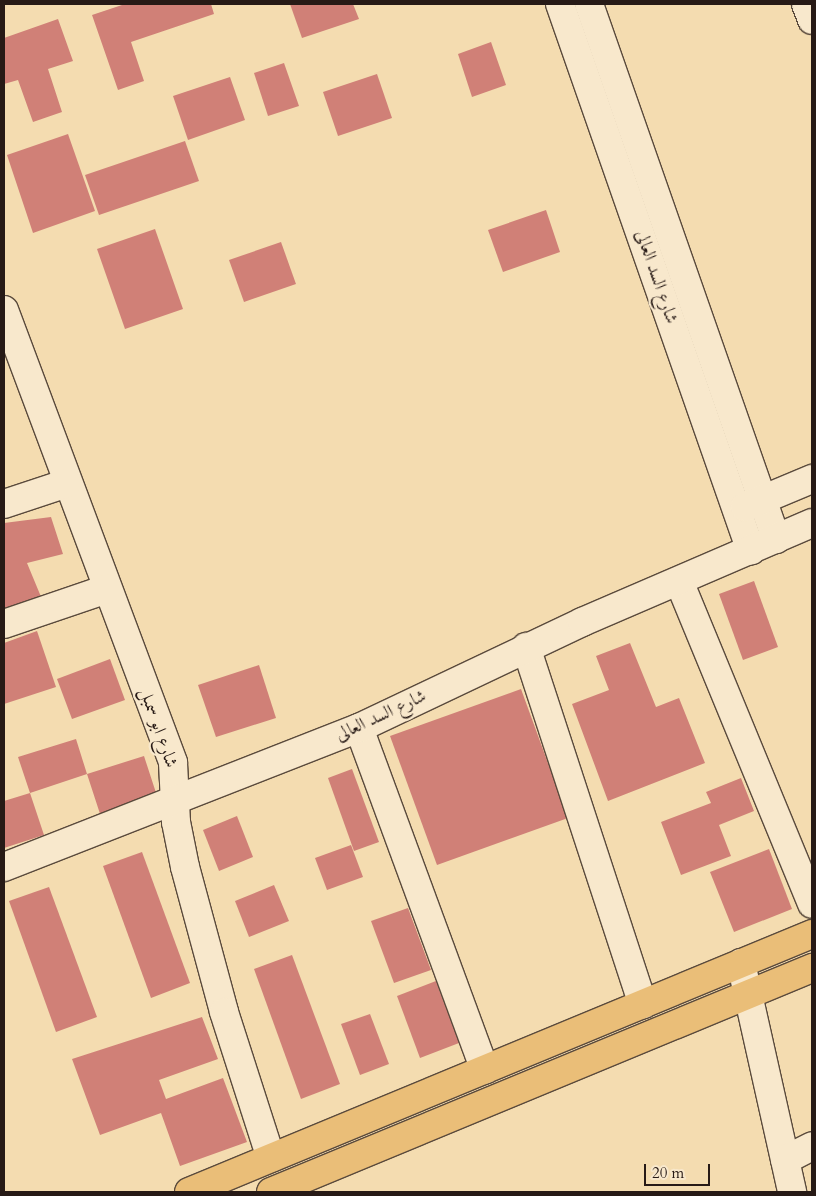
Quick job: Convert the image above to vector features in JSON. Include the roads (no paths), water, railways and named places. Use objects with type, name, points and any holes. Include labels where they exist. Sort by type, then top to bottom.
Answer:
[{"type":"main road","points":[[189,1192],[812,934]]},
{"type":"main road","points":[[271,1192],[812,968]]},
{"type":"street","name":"شارع السد العالى","points":[[560,4],[750,505],[751,551]]},
{"type":"street","points":[[589,4],[750,505],[776,540]]},
{"type":"street","points":[[806,4],[812,20]]},
{"type":"street","name":"شارع ابو سمبل","points":[[4,310],[12,359],[67,483],[173,763],[177,800],[176,822],[185,868],[224,1012],[271,1158]]},
{"type":"street","points":[[750,505],[812,479]]},
{"type":"street","points":[[4,504],[67,483]]},
{"type":"street","name":"شارع السد العالى","points":[[4,867],[359,728],[526,647],[812,523]]},
{"type":"street","points":[[679,581],[812,904]]},
{"type":"street","points":[[4,624],[107,589]]},
{"type":"street","points":[[526,647],[643,1004]]},
{"type":"street","points":[[359,728],[485,1070]]},
{"type":"street","points":[[741,963],[750,993],[792,1192]]},
{"type":"street","points":[[785,1160],[812,1146]]}]
